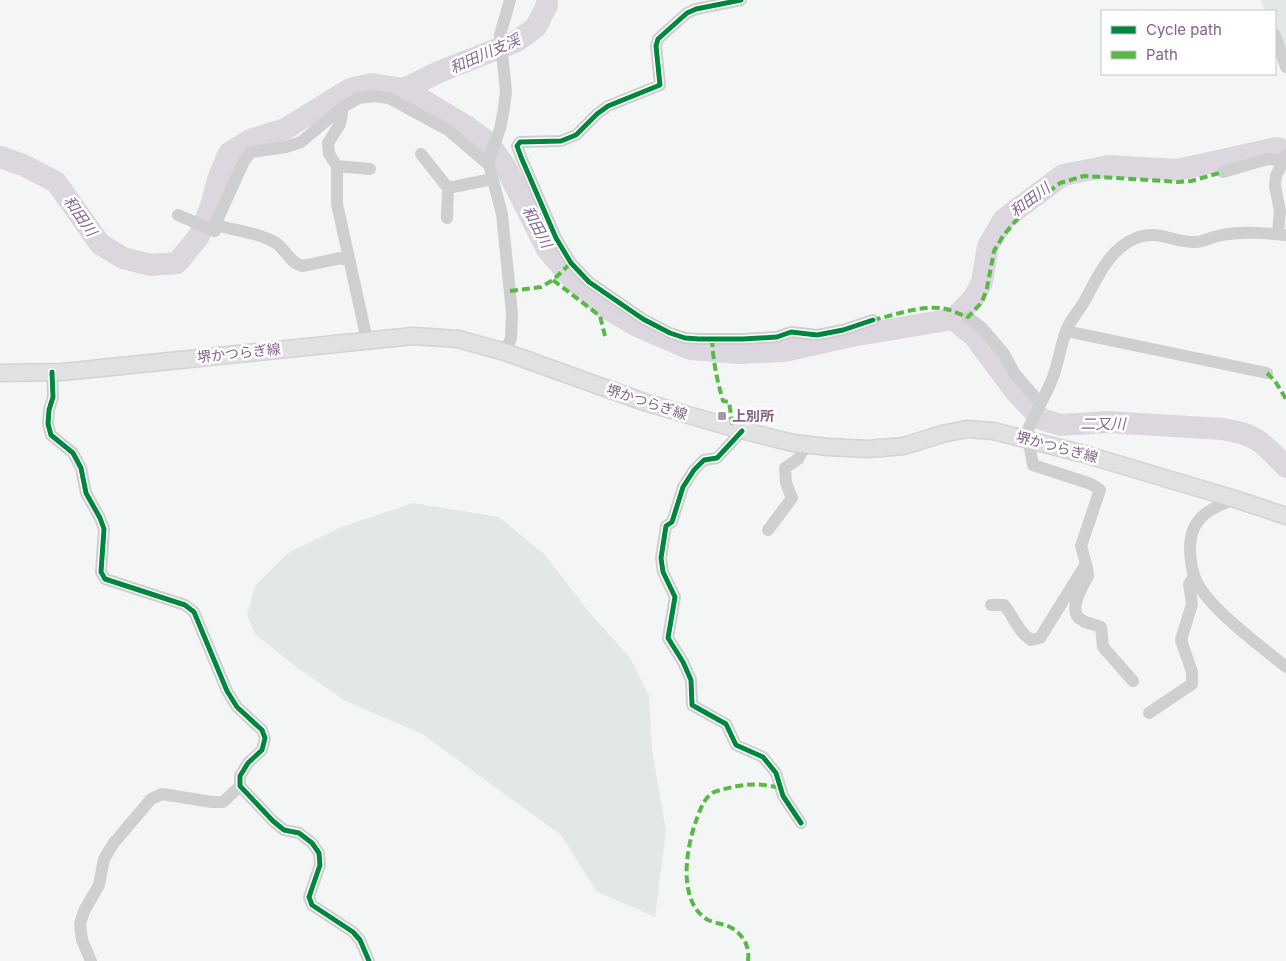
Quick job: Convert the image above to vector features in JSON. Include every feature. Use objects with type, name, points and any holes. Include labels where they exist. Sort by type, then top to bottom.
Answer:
[{"type":"main road","name":"堺かつらぎ線","points":[[0,372],[52,372],[413,336],[458,339],[505,352],[644,402],[742,430],[806,445],[868,449],[904,446],[942,434],[967,429],[993,431],[1026,438],[1235,499],[1286,516]]},
{"type":"street","points":[[505,352],[511,338],[512,313],[502,214],[492,179],[490,161],[500,129],[506,91],[500,35],[510,0]]},
{"type":"street","points":[[517,146],[520,142],[562,141],[576,135],[608,106],[660,85],[656,46],[658,39],[687,12],[740,0]]},
{"type":"street","points":[[1276,38],[1286,67]]},
{"type":"street","points":[[178,215],[215,231],[244,161],[251,152],[286,147],[301,142],[344,107],[359,98],[374,96],[389,98],[448,130],[490,161]]},
{"type":"street","points":[[344,107],[340,124],[328,143],[329,154],[337,166],[337,204],[367,340]]},
{"type":"street","points":[[500,129],[517,146],[556,238],[571,263],[589,282],[643,320],[670,334],[699,339],[777,337],[791,332],[816,336],[843,330],[873,320]]},
{"type":"street","points":[[421,154],[448,188],[447,218]]},
{"type":"street","points":[[1133,681],[1103,647],[1101,627],[1083,621],[1078,617],[1076,611],[1077,596],[1088,576],[1081,546],[1100,490],[1091,484],[1033,465],[1026,438],[1040,403],[1051,383],[1066,331],[1109,258],[1122,246],[1137,238],[1152,234],[1191,242],[1242,233],[1282,235],[1275,186],[1276,176],[1285,158],[1268,159],[1223,172]]},
{"type":"street","points":[[337,166],[370,169]]},
{"type":"street","points":[[448,188],[492,179]]},
{"type":"street","points":[[216,225],[262,237],[277,244],[296,264],[302,266],[341,258],[350,261]]},
{"type":"street","points":[[968,318],[982,328],[1004,354],[1014,374],[1040,403]]},
{"type":"street","points":[[1066,331],[1267,372]]},
{"type":"street","points":[[52,372],[53,397],[49,410],[48,424],[51,435],[73,453],[81,468],[86,493],[104,529],[101,572],[105,579],[185,605],[194,612],[227,691],[237,707],[262,730],[265,738],[262,750],[248,764],[240,776],[240,786],[284,830],[299,833],[312,843],[319,853],[320,865],[309,897],[312,904],[353,932],[360,940],[369,961]]},
{"type":"street","points":[[742,430],[717,458],[704,460],[694,470],[684,486],[672,522],[666,526],[661,558],[663,572],[675,597],[668,638],[683,662],[691,680],[692,705],[726,724],[736,745],[763,757],[776,773],[783,796],[801,823]]},
{"type":"street","points":[[768,530],[792,498],[786,483],[785,468],[798,459],[806,445]]},
{"type":"street","points":[[1235,499],[1220,505],[1199,518],[1191,533],[1190,552],[1194,576],[1203,594],[1286,666]]},
{"type":"street","points":[[991,605],[1004,605],[1012,614],[1023,635],[1031,640],[1040,638],[1086,564]]},
{"type":"street","points":[[1149,713],[1192,684],[1192,672],[1181,640],[1192,604],[1189,584],[1194,576]]},
{"type":"street","points":[[91,961],[82,940],[80,924],[84,911],[99,884],[104,859],[112,844],[151,799],[162,794],[223,802],[240,786]]},
{"type":"shaded area","points":[[1261,0],[1286,0],[1286,58],[1276,34],[1276,10],[1265,10]]},
{"type":"shaded area","points":[[413,503],[499,517],[545,555],[589,612],[631,659],[649,696],[652,750],[666,831],[655,917],[596,891],[561,835],[422,734],[344,700],[295,666],[255,634],[247,615],[255,586],[288,553],[341,527]]},
{"type":"waterway","name":"和田川支渓","points":[[404,89],[439,72],[517,41],[536,27],[547,5],[547,0]]},
{"type":"waterway","name":"和田川","points":[[0,157],[23,165],[56,182],[100,244],[123,258],[151,265],[177,263],[199,236],[211,206],[218,179],[229,153],[250,140],[285,129],[350,89],[372,84],[404,89],[469,128],[488,142],[505,166],[547,249],[576,283],[606,308],[639,327],[690,349],[739,353],[784,351],[852,336],[953,319],[973,299],[982,282],[988,246],[1004,219],[1063,175],[1109,166],[1177,170],[1277,148],[1286,151]]},
{"type":"waterway","name":"二又川","points":[[953,319],[974,336],[1015,391],[1041,419],[1061,425],[1107,422],[1234,431],[1258,441],[1286,467]]},
{"type":"marked path","points":[[873,320],[928,308],[946,309],[968,317],[982,302],[987,288],[994,251],[1003,236],[1024,211],[1060,183],[1084,176],[1178,182],[1191,181],[1223,172]]},
{"type":"marked path","points":[[510,291],[541,287],[553,280],[571,263]]},
{"type":"marked path","points":[[553,280],[600,316],[605,336]]},
{"type":"marked path","points":[[712,339],[714,363],[719,386],[723,401],[729,402],[733,428]]},
{"type":"marked path","points":[[1267,373],[1275,381],[1286,399]]},
{"type":"marked path","points":[[748,961],[747,945],[739,933],[730,927],[708,920],[698,912],[692,901],[688,888],[687,874],[689,846],[701,807],[709,795],[717,791],[749,785],[781,788]]},
{"type":"cycle path","points":[[741,0],[696,9],[687,13],[658,39],[656,46],[660,85],[608,106],[576,135],[561,141],[520,142],[517,146],[521,157],[556,238],[571,263],[589,282],[643,319],[670,333],[685,338],[699,339],[777,337],[791,332],[817,335],[843,330],[873,320]]},
{"type":"cycle path","points":[[52,372],[53,397],[49,410],[48,424],[51,435],[73,453],[81,468],[86,493],[104,529],[101,572],[105,579],[185,605],[194,612],[227,691],[237,707],[262,730],[265,738],[262,750],[248,763],[240,776],[240,786],[284,830],[299,833],[312,843],[319,853],[320,865],[309,897],[312,905],[353,932],[360,940],[369,961]]},
{"type":"cycle path","points":[[742,431],[717,458],[704,460],[694,470],[683,487],[672,522],[666,526],[661,558],[663,572],[675,597],[668,638],[683,662],[691,680],[692,705],[726,724],[736,745],[763,757],[776,773],[783,796],[801,823]]},
{"type":"place","name":"上別所","points":[[722,416]]}]
